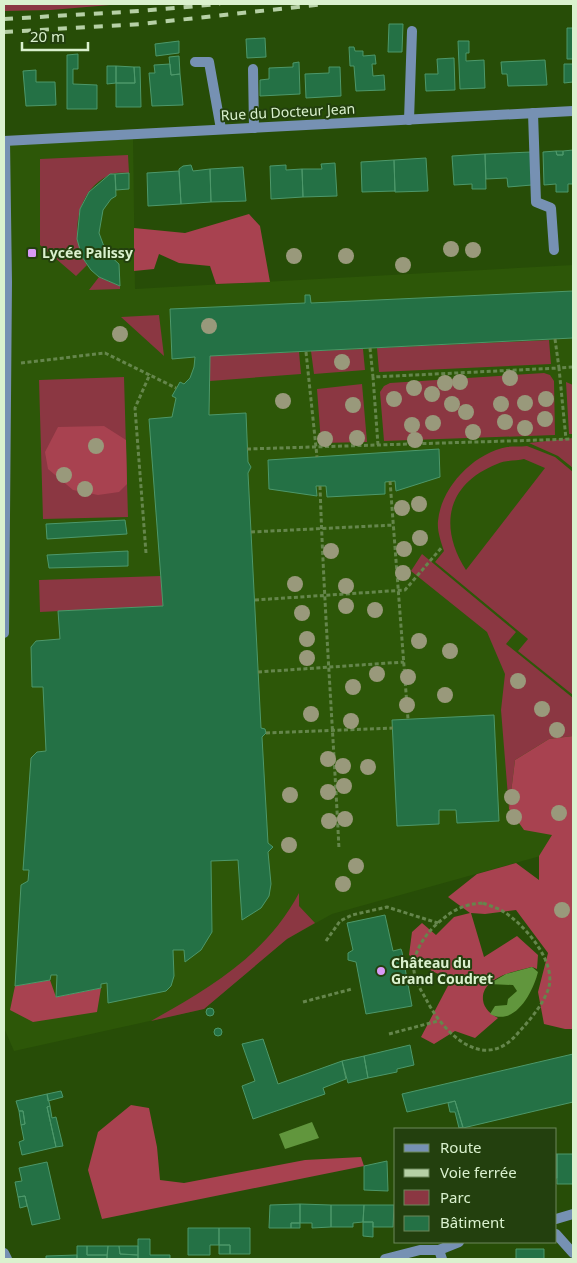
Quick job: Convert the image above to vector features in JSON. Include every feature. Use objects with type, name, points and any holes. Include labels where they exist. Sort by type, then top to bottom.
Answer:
[{"type":"street","points":[[409,120],[412,31]]},
{"type":"street","points":[[195,62],[208,62],[222,129]]},
{"type":"street","points":[[253,69],[254,128]]},
{"type":"street","name":"Rue du Docteur Jean","points":[[4,141],[573,111]]},
{"type":"street","points":[[533,113],[536,202],[551,208],[554,250]]},
{"type":"street","points":[[4,141],[6,364],[4,633]]},
{"type":"street","points":[[557,1219],[573,1214]]},
{"type":"street","points":[[557,1235],[573,1253]]},
{"type":"street","points":[[385,1259],[420,1250],[441,1254],[458,1243]]},
{"type":"street","points":[[4,1253],[7,1259]]},
{"type":"path","points":[[555,339],[566,440]]},
{"type":"path","points":[[370,348],[374,377],[378,445]]},
{"type":"path","points":[[306,352],[317,457]]},
{"type":"path","points":[[6,364],[105,353],[176,388]]},
{"type":"path","points":[[374,377],[573,367]]},
{"type":"path","points":[[146,553],[135,408],[150,374]]},
{"type":"path","points":[[247,449],[573,440]]},
{"type":"path","points":[[390,481],[408,719]]},
{"type":"path","points":[[320,486],[324,595],[334,730],[339,849]]},
{"type":"path","points":[[251,532],[394,525]]},
{"type":"path","points":[[255,600],[405,590],[442,547]]},
{"type":"path","points":[[258,672],[404,662]]},
{"type":"path","points":[[266,732],[393,728]]},
{"type":"path","points":[[467,904],[483,904],[504,912],[531,935],[549,968],[549,989],[532,1018],[510,1042],[492,1050],[471,1047],[453,1038],[438,1021],[418,985],[414,966],[418,949],[438,923],[452,911],[467,904]]},
{"type":"path","points":[[326,942],[340,921],[352,915],[387,907],[438,923]]},
{"type":"path","points":[[302,1002],[352,989]]},
{"type":"path","points":[[389,1034],[438,1021]]},
{"type":"shaded area","points":[[133,134],[135,289],[573,265],[573,847],[332,914],[287,939],[204,1009],[14,1051],[4,1028],[5,141]]},
{"type":"shaded area","points":[[249,214],[260,226],[270,282],[216,284],[210,266],[179,263],[159,254],[154,269],[134,271],[134,228],[185,233]]},
{"type":"shaded area","points":[[104,426],[126,440],[127,484],[119,492],[98,495],[73,490],[48,469],[45,452],[58,427]]},
{"type":"shaded area","points":[[573,736],[573,1029],[544,1024],[538,992],[548,953],[516,910],[485,914],[471,913],[484,957],[517,936],[538,955],[537,969],[532,967],[509,973],[501,976],[488,986],[484,992],[483,1000],[488,1011],[498,1018],[475,1038],[455,1031],[434,1044],[421,1037],[451,980],[432,971],[409,955],[412,932],[422,923],[436,935],[454,917],[470,913],[448,897],[477,874],[516,863],[539,880],[539,856],[552,835],[524,830],[509,809],[515,760],[549,739]]},
{"type":"shaded area","points":[[532,967],[538,972],[536,980],[522,1005],[515,1012],[507,1016],[499,1017],[490,1014],[495,1006],[507,1005],[508,999],[517,991],[513,985],[489,984],[506,974]]},
{"type":"shaded area","points":[[50,980],[56,997],[101,988],[97,1012],[33,1022],[10,1010],[15,986]]},
{"type":"shaded area","points":[[131,1105],[149,1108],[157,1147],[160,1180],[184,1183],[305,1160],[361,1157],[364,1166],[102,1219],[88,1170],[98,1132]]},
{"type":"shaded area","points":[[312,1122],[319,1138],[285,1149],[279,1134]]},
{"type":"green space","points":[[4,4],[122,4],[51,10],[4,11]]},
{"type":"green space","points":[[128,155],[129,173],[112,174],[99,182],[83,202],[77,228],[81,254],[87,265],[76,276],[40,245],[40,159]]},
{"type":"green space","points":[[99,277],[120,286],[120,289],[89,290]]},
{"type":"green space","points":[[159,315],[164,356],[121,317]]},
{"type":"green space","points":[[549,340],[551,364],[379,372],[377,348]]},
{"type":"green space","points":[[363,349],[365,370],[314,374],[311,351]]},
{"type":"green space","points":[[299,352],[301,374],[210,381],[210,356]]},
{"type":"green space","points":[[544,373],[550,375],[554,381],[555,435],[384,441],[380,392],[384,386],[390,383]]},
{"type":"green space","points":[[124,377],[128,517],[43,519],[39,380]]},
{"type":"green space","points":[[566,382],[573,385],[573,434],[569,434]]},
{"type":"green space","points":[[362,384],[367,442],[321,443],[317,389]]},
{"type":"green space","points":[[573,438],[573,468],[558,456],[529,443]]},
{"type":"green space","points":[[527,446],[555,457],[573,472],[573,695],[518,651],[528,639],[435,562],[444,551],[438,529],[440,508],[452,484],[471,464],[483,456],[507,447]],"holes":[[[524,459],[545,468],[466,570],[457,554],[450,522],[452,508],[458,495],[467,483],[480,472],[507,461]]]},
{"type":"green space","points":[[422,554],[516,632],[506,644],[573,698],[573,736],[549,739],[515,760],[509,809],[501,710],[505,674],[487,632],[411,571]]},
{"type":"green space","points":[[161,576],[163,606],[40,612],[39,580]]},
{"type":"green space","points":[[299,893],[299,906],[315,923],[287,939],[204,1009],[151,1021],[235,968],[270,934],[286,915]]},
{"type":"building","points":[[389,24],[403,24],[402,52],[388,52]]},
{"type":"building","points":[[567,28],[573,28],[573,59],[567,59]]},
{"type":"building","points":[[265,38],[266,57],[247,58],[246,39]]},
{"type":"building","points":[[179,41],[179,53],[156,56],[155,44]]},
{"type":"building","points":[[458,41],[469,41],[469,53],[466,53],[466,61],[484,60],[485,88],[460,89]]},
{"type":"building","points":[[349,47],[354,47],[355,51],[363,51],[363,56],[375,55],[376,64],[372,64],[373,76],[384,75],[385,90],[356,91],[354,66],[350,66]]},
{"type":"building","points":[[78,54],[78,69],[73,69],[73,84],[97,85],[97,109],[67,109],[67,55]]},
{"type":"building","points":[[179,56],[180,74],[171,75],[169,57]]},
{"type":"building","points":[[454,58],[455,90],[426,91],[425,74],[438,74],[437,59]]},
{"type":"building","points":[[545,60],[547,85],[508,86],[507,74],[502,74],[501,62]]},
{"type":"building","points":[[299,62],[300,94],[260,96],[260,80],[269,79],[269,68],[293,67],[293,63]]},
{"type":"building","points":[[170,64],[171,75],[180,74],[183,105],[152,106],[149,73],[155,73],[154,65]]},
{"type":"building","points":[[564,64],[573,64],[573,82],[564,83]]},
{"type":"building","points":[[107,66],[116,66],[116,83],[107,84]]},
{"type":"building","points":[[116,66],[134,67],[135,83],[116,83]]},
{"type":"building","points":[[134,67],[140,67],[141,107],[116,107],[116,83],[135,83]]},
{"type":"building","points":[[329,67],[340,67],[341,96],[306,98],[305,74],[329,73]]},
{"type":"building","points":[[36,70],[36,82],[55,82],[56,105],[26,106],[23,71]]},
{"type":"building","points":[[573,150],[573,184],[568,184],[568,192],[556,192],[556,184],[544,185],[543,152],[556,151],[557,155],[563,155],[563,151]]},
{"type":"building","points":[[556,151],[563,151],[563,155],[557,155]]},
{"type":"building","points":[[531,152],[532,185],[508,187],[507,178],[486,179],[485,154]]},
{"type":"building","points":[[485,154],[486,189],[472,189],[472,184],[454,185],[452,156]]},
{"type":"building","points":[[426,158],[428,191],[395,192],[394,160]]},
{"type":"building","points":[[394,160],[395,191],[362,192],[361,162]]},
{"type":"building","points":[[335,163],[337,196],[303,197],[302,169],[322,169],[321,164]]},
{"type":"building","points":[[191,165],[193,171],[210,169],[211,202],[181,204],[179,169],[183,166]]},
{"type":"building","points":[[286,165],[286,170],[302,169],[303,197],[271,199],[270,166]]},
{"type":"building","points":[[243,167],[246,201],[211,202],[210,169]]},
{"type":"building","points":[[179,171],[181,204],[148,206],[147,173]]},
{"type":"building","points":[[129,173],[129,189],[116,190],[115,174]]},
{"type":"building","points":[[110,174],[115,174],[116,196],[111,199],[103,210],[99,233],[106,252],[119,264],[120,286],[99,277],[91,270],[82,257],[77,239],[80,209],[89,192]]},
{"type":"building","points":[[573,291],[573,338],[210,356],[209,415],[246,413],[248,462],[251,467],[248,473],[261,728],[265,729],[266,733],[262,737],[268,843],[273,847],[268,852],[271,884],[269,896],[261,908],[242,920],[238,860],[211,861],[212,932],[201,950],[185,962],[184,950],[173,950],[174,976],[171,986],[166,991],[108,1003],[107,983],[101,984],[101,988],[56,997],[57,975],[51,975],[50,980],[15,986],[21,885],[28,881],[29,870],[23,870],[31,758],[37,752],[46,751],[43,687],[32,687],[31,647],[36,641],[60,639],[58,611],[163,606],[149,419],[172,417],[176,398],[172,396],[180,382],[184,384],[190,378],[195,357],[172,359],[170,309],[305,303],[305,295],[310,295],[311,303]]},
{"type":"building","points":[[439,449],[440,477],[396,491],[395,481],[385,482],[385,494],[327,497],[326,486],[316,486],[317,496],[269,489],[268,460]]},
{"type":"building","points":[[125,520],[127,534],[47,539],[46,524]]},
{"type":"building","points":[[128,551],[128,566],[49,568],[47,555]]},
{"type":"building","points":[[494,715],[499,821],[457,823],[456,810],[439,810],[439,824],[397,826],[392,720]]},
{"type":"building","name":"Château du Grand Coudret","points":[[385,915],[393,951],[401,949],[402,952],[412,1006],[366,1014],[356,962],[348,960],[348,953],[353,950],[347,923]]},
{"type":"building","points":[[210,1008],[214,1012],[210,1016],[206,1012]]},
{"type":"building","points":[[218,1028],[222,1032],[218,1036],[214,1032]]},
{"type":"building","points":[[263,1039],[278,1084],[342,1061],[346,1079],[323,1088],[325,1094],[253,1119],[242,1086],[255,1081],[242,1044]]},
{"type":"building","points":[[410,1045],[414,1065],[397,1069],[397,1072],[368,1078],[364,1056]]},
{"type":"building","points":[[573,1054],[573,1102],[463,1128],[455,1101],[407,1112],[402,1094]]},
{"type":"building","points":[[364,1056],[368,1078],[348,1083],[342,1061]]},
{"type":"building","points":[[61,1091],[63,1097],[48,1101],[47,1094]]},
{"type":"building","points":[[47,1094],[50,1106],[47,1107],[56,1147],[22,1155],[19,1142],[24,1140],[21,1125],[25,1124],[23,1111],[19,1111],[16,1101]]},
{"type":"building","points":[[455,1101],[463,1127],[459,1128],[455,1112],[450,1112],[448,1103]]},
{"type":"building","points":[[50,1106],[52,1118],[56,1117],[63,1146],[56,1147],[47,1107]]},
{"type":"building","points":[[19,1111],[23,1111],[25,1124],[21,1125]]},
{"type":"building","points":[[557,1154],[573,1154],[573,1184],[557,1184]]},
{"type":"building","points":[[387,1161],[388,1191],[364,1190],[364,1166]]},
{"type":"building","points":[[47,1162],[60,1219],[32,1225],[25,1196],[18,1197],[15,1182],[22,1181],[19,1168]]},
{"type":"building","points":[[25,1196],[27,1206],[20,1208],[18,1197]]},
{"type":"building","points":[[300,1204],[300,1223],[291,1223],[291,1228],[269,1228],[270,1205]]},
{"type":"building","points":[[300,1204],[331,1205],[331,1227],[312,1228],[312,1223],[300,1223]]},
{"type":"building","points":[[331,1205],[364,1205],[363,1222],[353,1223],[353,1227],[331,1227]]},
{"type":"building","points":[[364,1205],[394,1205],[393,1227],[373,1227],[373,1222],[363,1222]]},
{"type":"building","points":[[363,1222],[373,1222],[373,1237],[363,1236]]},
{"type":"building","points":[[291,1223],[300,1223],[300,1228],[291,1228]]},
{"type":"building","points":[[188,1228],[219,1228],[219,1245],[210,1245],[210,1255],[188,1255]]},
{"type":"building","points":[[219,1228],[250,1228],[250,1254],[230,1254],[230,1245],[219,1245]]},
{"type":"building","points":[[138,1239],[150,1239],[150,1255],[170,1255],[170,1259],[138,1259]]},
{"type":"building","points":[[219,1245],[230,1245],[230,1254],[219,1254]]},
{"type":"building","points":[[77,1246],[87,1246],[87,1255],[107,1255],[107,1259],[77,1259]]},
{"type":"building","points":[[87,1246],[108,1246],[107,1255],[87,1255]]},
{"type":"building","points":[[108,1246],[119,1246],[120,1254],[138,1255],[138,1259],[107,1259]]},
{"type":"building","points":[[119,1246],[138,1246],[138,1255],[120,1254]]},
{"type":"building","points":[[516,1249],[544,1249],[544,1259],[516,1259]]},
{"type":"building","points":[[77,1255],[77,1259],[46,1259],[46,1256]]},
{"type":"railway","points":[[4,19],[220,4]]},
{"type":"railway","points":[[4,32],[141,24],[325,4]]},
{"type":"place","name":"Lycée Palissy","points":[[32,253]]},
{"type":"place","name":"Château du Grand Coudret","points":[[381,971]]}]
